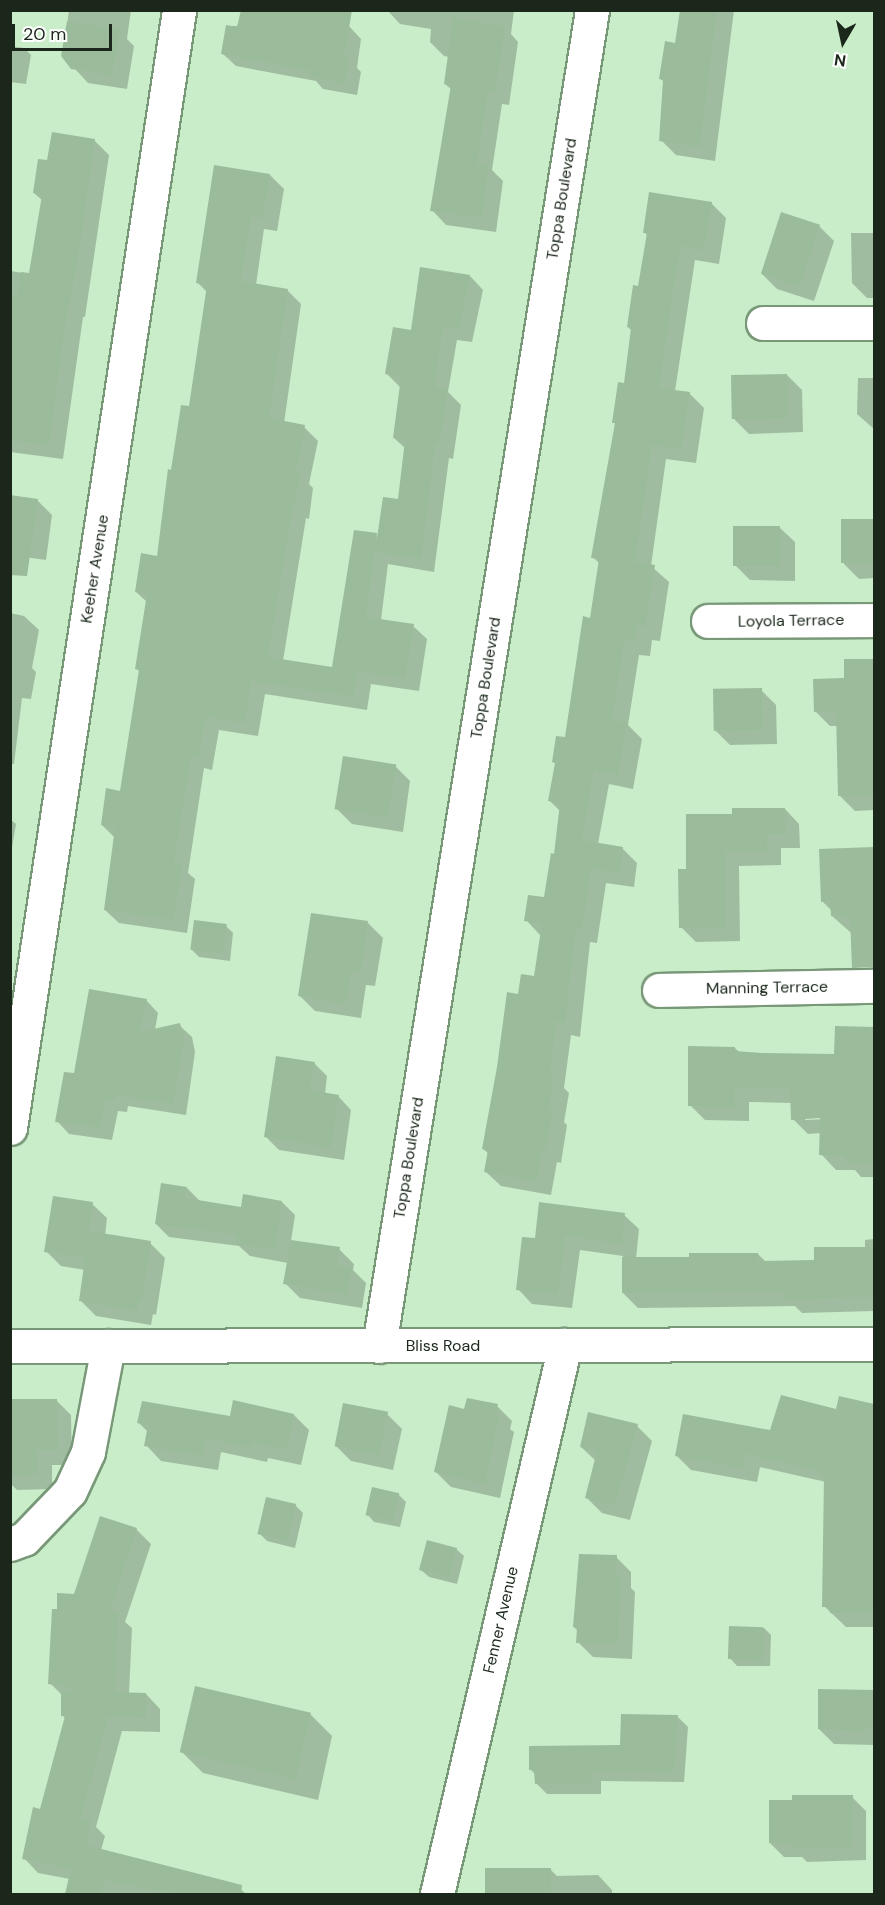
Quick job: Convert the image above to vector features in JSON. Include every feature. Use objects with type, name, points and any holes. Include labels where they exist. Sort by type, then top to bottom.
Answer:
[{"type":"street","name":"Keeher Avenue","points":[[10,1128],[179,10]]},
{"type":"street","name":"Toppa Boulevard","points":[[379,1346],[592,10]]},
{"type":"street","points":[[763,324],[874,323]]},
{"type":"street","name":"Loyola Terrace","points":[[708,621],[874,620]]},
{"type":"street","name":"Manning Terrace","points":[[659,990],[874,986]]},
{"type":"street","name":"Bliss Road","points":[[10,1346],[874,1344]]},
{"type":"street","name":"Fenner Avenue","points":[[437,1894],[565,1345]]},
{"type":"street","points":[[10,1544],[24,1539],[70,1491],[88,1452],[108,1346]]},
{"type":"building","points":[[241,10],[352,10],[344,57],[349,58],[345,83],[309,77],[310,71],[221,54],[226,25],[237,27]]},
{"type":"building","points":[[680,10],[717,10],[700,147],[659,141],[663,80],[659,79],[665,41],[675,43]]},
{"type":"building","points":[[453,18],[505,26],[495,92],[488,91],[477,164],[489,165],[482,218],[430,211],[451,85],[444,84]]},
{"type":"building","points":[[67,21],[120,29],[112,75],[71,69],[61,56]]},
{"type":"building","points":[[52,132],[95,139],[81,238],[70,303],[68,303],[49,445],[10,440],[10,295],[17,296],[21,272],[29,273],[42,195],[33,193],[38,159],[47,160]]},
{"type":"building","points":[[214,165],[270,174],[263,218],[251,216],[241,281],[288,289],[269,418],[305,425],[296,472],[300,473],[295,506],[293,505],[268,657],[332,667],[354,530],[377,533],[366,617],[414,624],[405,678],[357,671],[353,697],[251,681],[245,723],[205,717],[199,757],[191,756],[174,863],[182,864],[174,920],[104,910],[115,828],[101,825],[106,788],[120,791],[139,670],[135,669],[147,594],[135,592],[141,553],[157,556],[168,469],[171,470],[181,405],[189,406],[207,285],[196,283]]},
{"type":"building","points":[[649,192],[712,202],[704,250],[681,246],[675,278],[659,388],[690,392],[681,449],[652,445],[635,562],[655,565],[645,627],[637,626],[635,642],[624,640],[612,720],[627,722],[618,775],[594,770],[582,840],[623,847],[619,873],[591,869],[582,929],[576,928],[565,1023],[556,1021],[550,1076],[554,1076],[549,1108],[553,1109],[546,1149],[542,1148],[537,1181],[484,1172],[488,1150],[482,1149],[497,1067],[507,992],[518,994],[521,974],[534,976],[542,923],[524,921],[528,895],[544,897],[551,853],[554,854],[560,803],[548,801],[555,763],[552,762],[556,736],[565,737],[583,616],[590,618],[599,559],[591,558],[615,423],[612,423],[618,382],[624,383],[631,328],[627,327],[633,285],[638,286],[647,233],[643,233]]},
{"type":"building","points":[[781,212],[820,225],[800,286],[761,274]]},
{"type":"building","points":[[420,267],[470,275],[459,329],[443,327],[435,379],[436,387],[448,389],[439,446],[435,445],[421,559],[375,552],[383,497],[398,499],[405,440],[393,438],[401,377],[385,374],[393,327],[411,330]]},
{"type":"building","points":[[787,374],[788,418],[732,419],[731,375]]},
{"type":"building","points":[[10,495],[38,499],[27,576],[10,575]]},
{"type":"building","points":[[841,519],[874,519],[874,563],[841,563]]},
{"type":"building","points":[[733,526],[780,526],[780,566],[733,566]]},
{"type":"building","points":[[844,659],[874,659],[874,795],[838,796],[836,711],[814,712],[813,679],[844,678]]},
{"type":"building","points":[[762,688],[763,730],[714,731],[713,689]]},
{"type":"building","points":[[343,756],[396,764],[388,818],[335,809]]},
{"type":"building","points":[[732,808],[785,808],[786,834],[767,834],[767,851],[725,851],[726,927],[679,928],[678,869],[686,869],[686,814],[732,814]]},
{"type":"building","points":[[874,847],[874,967],[852,968],[850,916],[831,916],[830,901],[821,902],[819,849]]},
{"type":"building","points":[[311,913],[368,921],[361,972],[351,971],[346,1004],[298,996]]},
{"type":"building","points":[[194,920],[227,924],[223,954],[190,950]]},
{"type":"building","points":[[89,989],[147,999],[140,1032],[180,1023],[184,1039],[173,1104],[116,1095],[115,1101],[106,1099],[100,1128],[55,1122],[64,1072],[74,1073]]},
{"type":"building","points":[[835,1026],[874,1027],[874,1163],[845,1163],[845,1156],[819,1155],[820,1118],[791,1120],[790,1089],[735,1088],[734,1107],[688,1106],[688,1046],[735,1047],[735,1051],[762,1053],[834,1054]]},
{"type":"building","points":[[276,1056],[315,1062],[310,1090],[339,1095],[331,1148],[264,1137]]},
{"type":"building","points":[[161,1183],[187,1187],[185,1198],[241,1207],[243,1194],[282,1201],[275,1250],[235,1244],[237,1235],[155,1224]]},
{"type":"building","points":[[53,1196],[93,1202],[89,1231],[151,1241],[142,1301],[139,1300],[137,1311],[79,1301],[85,1258],[44,1252]]},
{"type":"building","points":[[539,1202],[625,1213],[622,1244],[565,1236],[558,1295],[516,1290],[522,1237],[535,1238]]},
{"type":"building","points":[[291,1240],[340,1247],[337,1265],[352,1267],[347,1294],[283,1284]]},
{"type":"building","points":[[814,1247],[874,1247],[874,1297],[786,1299],[785,1291],[622,1293],[622,1257],[689,1257],[689,1253],[758,1253],[758,1261],[814,1260]]},
{"type":"building","points":[[781,1395],[836,1409],[839,1396],[874,1404],[874,1613],[830,1613],[830,1607],[822,1607],[824,1477],[819,1476],[821,1471],[746,1454],[743,1468],[675,1456],[683,1414],[770,1430]]},
{"type":"building","points":[[467,1398],[498,1404],[496,1415],[499,1416],[485,1484],[434,1472],[449,1405],[464,1409]]},
{"type":"building","points":[[10,1399],[57,1399],[58,1450],[37,1450],[37,1475],[10,1475]]},
{"type":"building","points":[[233,1400],[294,1414],[287,1450],[253,1443],[252,1448],[206,1438],[203,1456],[144,1446],[148,1425],[137,1423],[142,1401],[230,1416]]},
{"type":"building","points":[[343,1403],[388,1412],[380,1455],[335,1446]]},
{"type":"building","points":[[588,1412],[638,1424],[615,1506],[585,1498],[597,1451],[580,1447]]},
{"type":"building","points":[[372,1487],[399,1493],[393,1522],[365,1515]]},
{"type":"building","points":[[266,1497],[296,1504],[288,1541],[257,1534]]},
{"type":"building","points":[[100,1516],[137,1528],[110,1611],[118,1612],[115,1692],[146,1693],[146,1718],[108,1717],[81,1818],[91,1820],[86,1845],[242,1885],[241,1894],[175,1894],[104,1880],[101,1894],[65,1894],[71,1869],[22,1859],[33,1807],[40,1809],[65,1716],[61,1716],[61,1691],[71,1692],[72,1688],[48,1684],[52,1609],[57,1609],[57,1593],[74,1594]]},
{"type":"building","points":[[427,1540],[457,1548],[449,1578],[419,1570]]},
{"type":"building","points":[[579,1554],[617,1555],[616,1575],[621,1576],[618,1644],[576,1643],[577,1628],[573,1627]]},
{"type":"building","points":[[729,1626],[764,1627],[763,1660],[728,1659]]},
{"type":"building","points":[[195,1686],[311,1713],[296,1779],[180,1752]]},
{"type":"building","points":[[818,1689],[874,1690],[874,1727],[867,1727],[867,1731],[818,1729]]},
{"type":"building","points":[[621,1714],[678,1715],[674,1772],[591,1771],[591,1783],[535,1784],[534,1770],[529,1770],[529,1746],[620,1745]]},
{"type":"building","points":[[792,1795],[853,1795],[852,1847],[792,1849],[792,1843],[769,1843],[769,1800],[792,1800]]},
{"type":"building","points":[[485,1868],[551,1868],[551,1894],[485,1894]]}]
